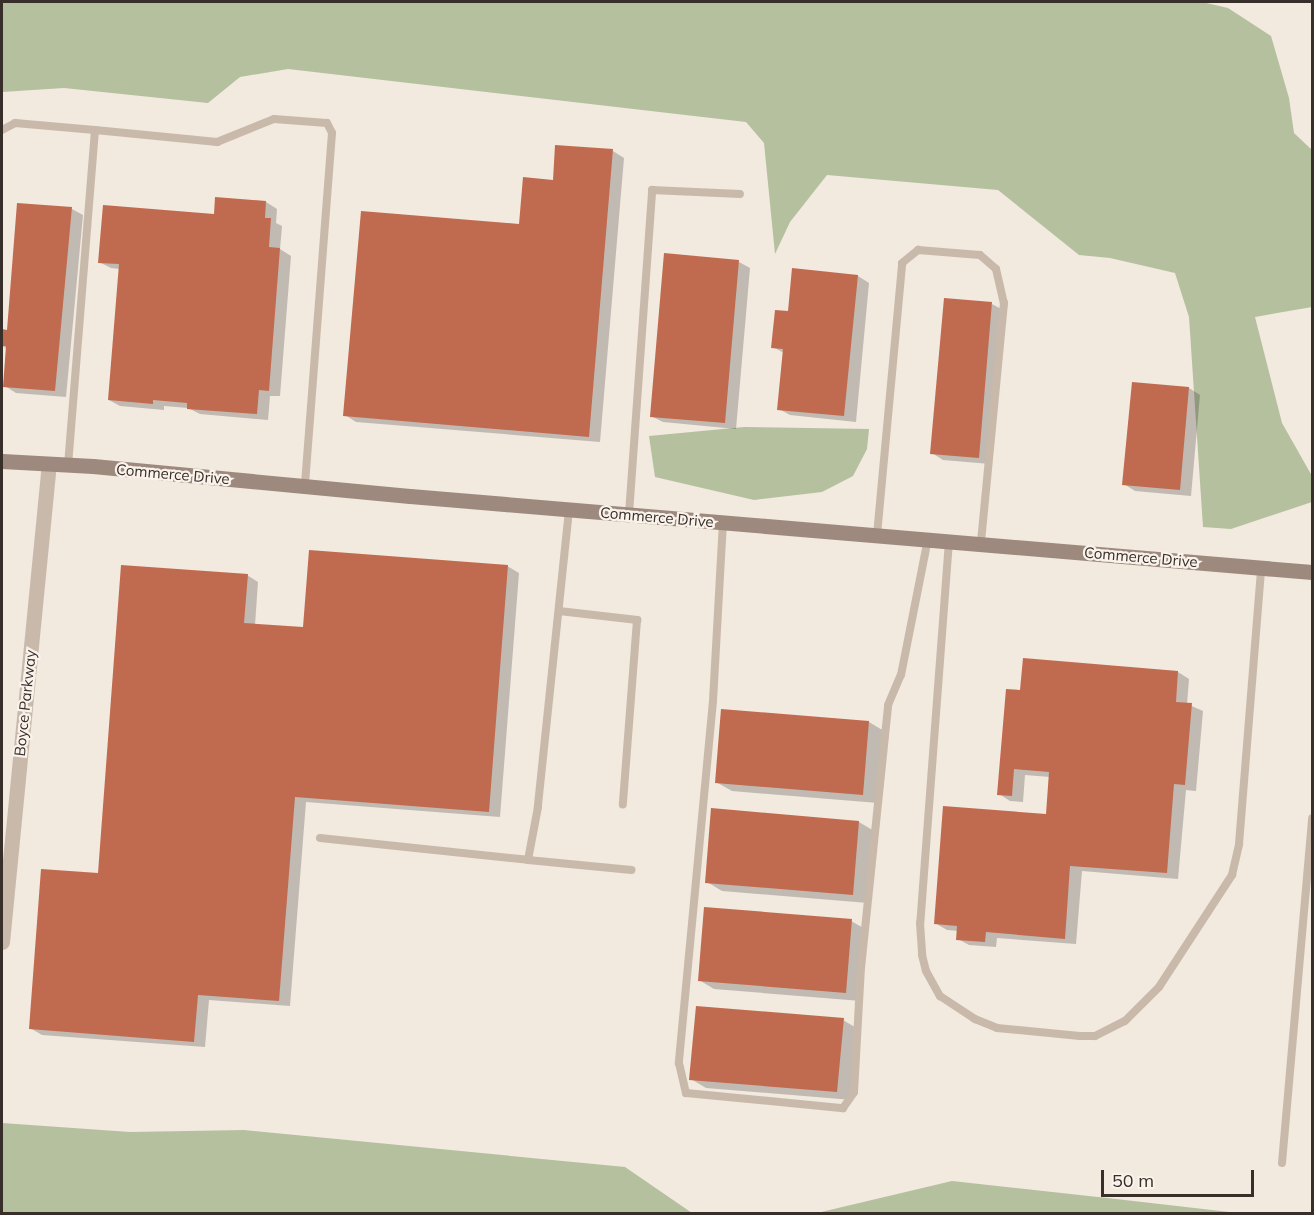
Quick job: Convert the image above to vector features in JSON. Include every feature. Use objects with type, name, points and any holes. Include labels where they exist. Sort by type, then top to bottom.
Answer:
[{"type":"street","name":"Commerce Drive","points":[[2,461],[1312,572]]},
{"type":"street","name":"Boyce Parkway","points":[[2,942],[49,464]]},
{"type":"lane","points":[[2,130],[15,123],[217,142],[274,119],[327,123],[332,133],[305,486]]},
{"type":"lane","points":[[68,465],[96,130]]},
{"type":"lane","points":[[629,514],[652,190],[740,194]]},
{"type":"lane","points":[[878,535],[902,263],[918,249],[980,255],[996,269],[1004,303],[981,544]]},
{"type":"lane","points":[[528,860],[538,807],[569,510]]},
{"type":"lane","points":[[723,522],[713,700],[679,1063],[687,1093],[843,1108],[854,1092],[861,968],[888,705],[901,675],[928,539]]},
{"type":"lane","points":[[949,541],[920,923],[926,972],[940,996],[975,1019],[997,1028],[1080,1036],[1095,1036],[1125,1021],[1159,987],[1232,875],[1239,844],[1261,567]]},
{"type":"lane","points":[[559,611],[637,620],[623,804]]},
{"type":"lane","points":[[1282,1163],[1312,818]]},
{"type":"lane","points":[[320,838],[632,870]]},
{"type":"green space","points":[[2,2],[1202,2],[1228,8],[1271,36],[1289,98],[1294,133],[1312,150],[1312,307],[1255,317],[1282,423],[1312,476],[1312,502],[1231,529],[1203,527],[1189,317],[1175,273],[1110,258],[1079,255],[998,190],[827,175],[790,222],[775,254],[764,143],[746,122],[288,69],[240,77],[208,103],[64,88],[2,92]]},
{"type":"green space","points":[[744,427],[869,429],[867,449],[853,476],[822,492],[754,500],[655,477],[649,436]]},
{"type":"green space","points":[[2,1123],[130,1132],[244,1130],[625,1167],[692,1213],[2,1213]]},
{"type":"green space","points":[[952,1181],[1116,1199],[1238,1213],[817,1213]]},
{"type":"building","points":[[555,145],[613,149],[589,437],[343,416],[361,211],[519,224],[523,177],[553,180]]},
{"type":"building","points":[[215,197],[266,201],[265,218],[271,218],[269,247],[280,248],[269,391],[259,390],[257,414],[187,409],[187,403],[153,400],[153,404],[108,400],[119,264],[98,263],[103,205],[214,214]]},
{"type":"building","points":[[17,203],[72,207],[55,391],[3,387],[6,346],[2,346],[2,329],[7,330]]},
{"type":"building","points":[[664,253],[739,260],[725,423],[650,417]]},
{"type":"building","points":[[792,268],[858,275],[844,416],[777,410],[783,349],[771,348],[775,310],[788,311]]},
{"type":"building","points":[[944,298],[992,302],[979,458],[930,454]]},
{"type":"building","points":[[1132,382],[1189,387],[1180,490],[1122,485]]},
{"type":"building","points":[[309,550],[508,565],[489,812],[295,797],[279,1001],[198,995],[194,1042],[29,1029],[41,869],[98,873],[121,565],[248,574],[244,623],[303,627]]},
{"type":"building","points":[[1023,658],[1178,671],[1176,702],[1192,703],[1185,785],[1174,784],[1167,873],[1070,866],[1065,939],[986,932],[985,942],[956,940],[957,926],[934,924],[943,806],[1046,814],[1049,772],[1014,769],[1012,796],[997,795],[1006,689],[1020,690]]},
{"type":"building","points":[[721,709],[869,721],[863,795],[715,783]]},
{"type":"building","points":[[711,808],[859,821],[853,895],[705,883]]},
{"type":"building","points":[[704,907],[852,919],[846,993],[698,981]]},
{"type":"building","points":[[696,1006],[844,1018],[837,1092],[689,1080]]}]
